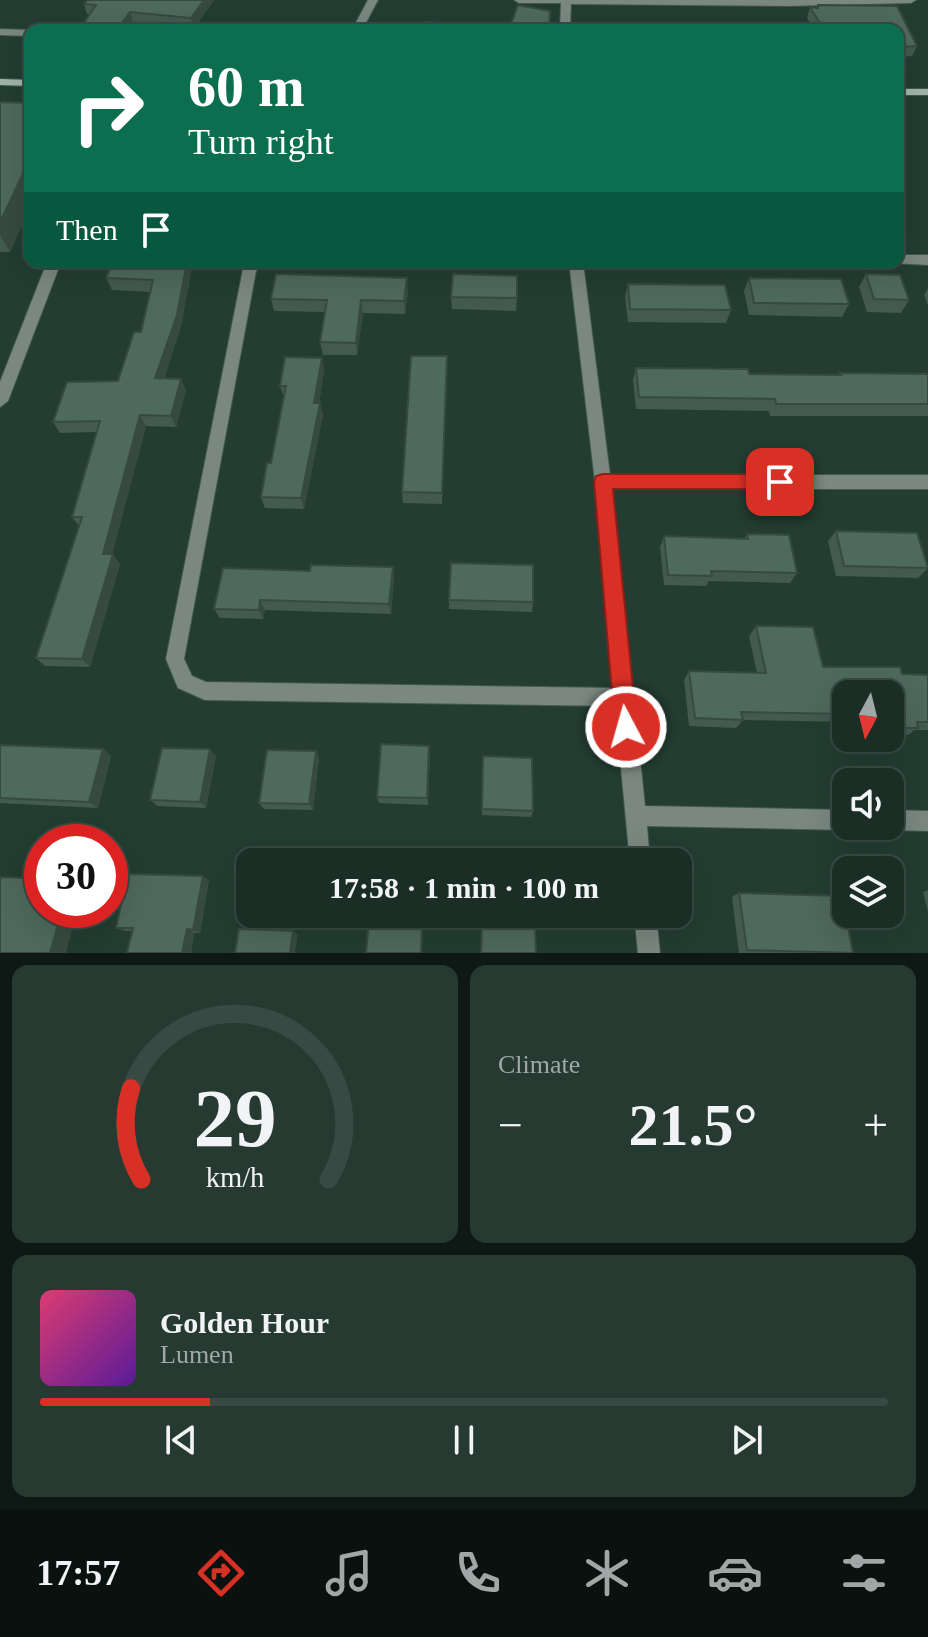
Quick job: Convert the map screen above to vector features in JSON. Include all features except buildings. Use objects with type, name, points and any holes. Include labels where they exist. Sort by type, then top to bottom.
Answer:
[{"type":"street","points":[[360,24],[373,0]]},
{"type":"street","points":[[519,0],[566,3],[911,0]]},
{"type":"street","points":[[565,24],[566,3]]},
{"type":"street","points":[[0,32],[24,33]]},
{"type":"street","points":[[0,82],[24,83]]},
{"type":"street","points":[[904,92],[928,92]]},
{"type":"street","points":[[904,260],[928,260]]},
{"type":"street","points":[[0,401],[52,268]]},
{"type":"street","points":[[251,268],[175,659],[185,682],[205,691],[622,697]]},
{"type":"street","points":[[577,268],[603,482],[639,848]]},
{"type":"street","points":[[603,482],[928,482]]},
{"type":"street","points":[[636,816],[832,820]]},
{"type":"street","points":[[904,820],[928,821]]},
{"type":"street","points":[[646,928],[649,953]]},
{"type":"route","points":[[626,727],[603,482],[780,482]]}]
